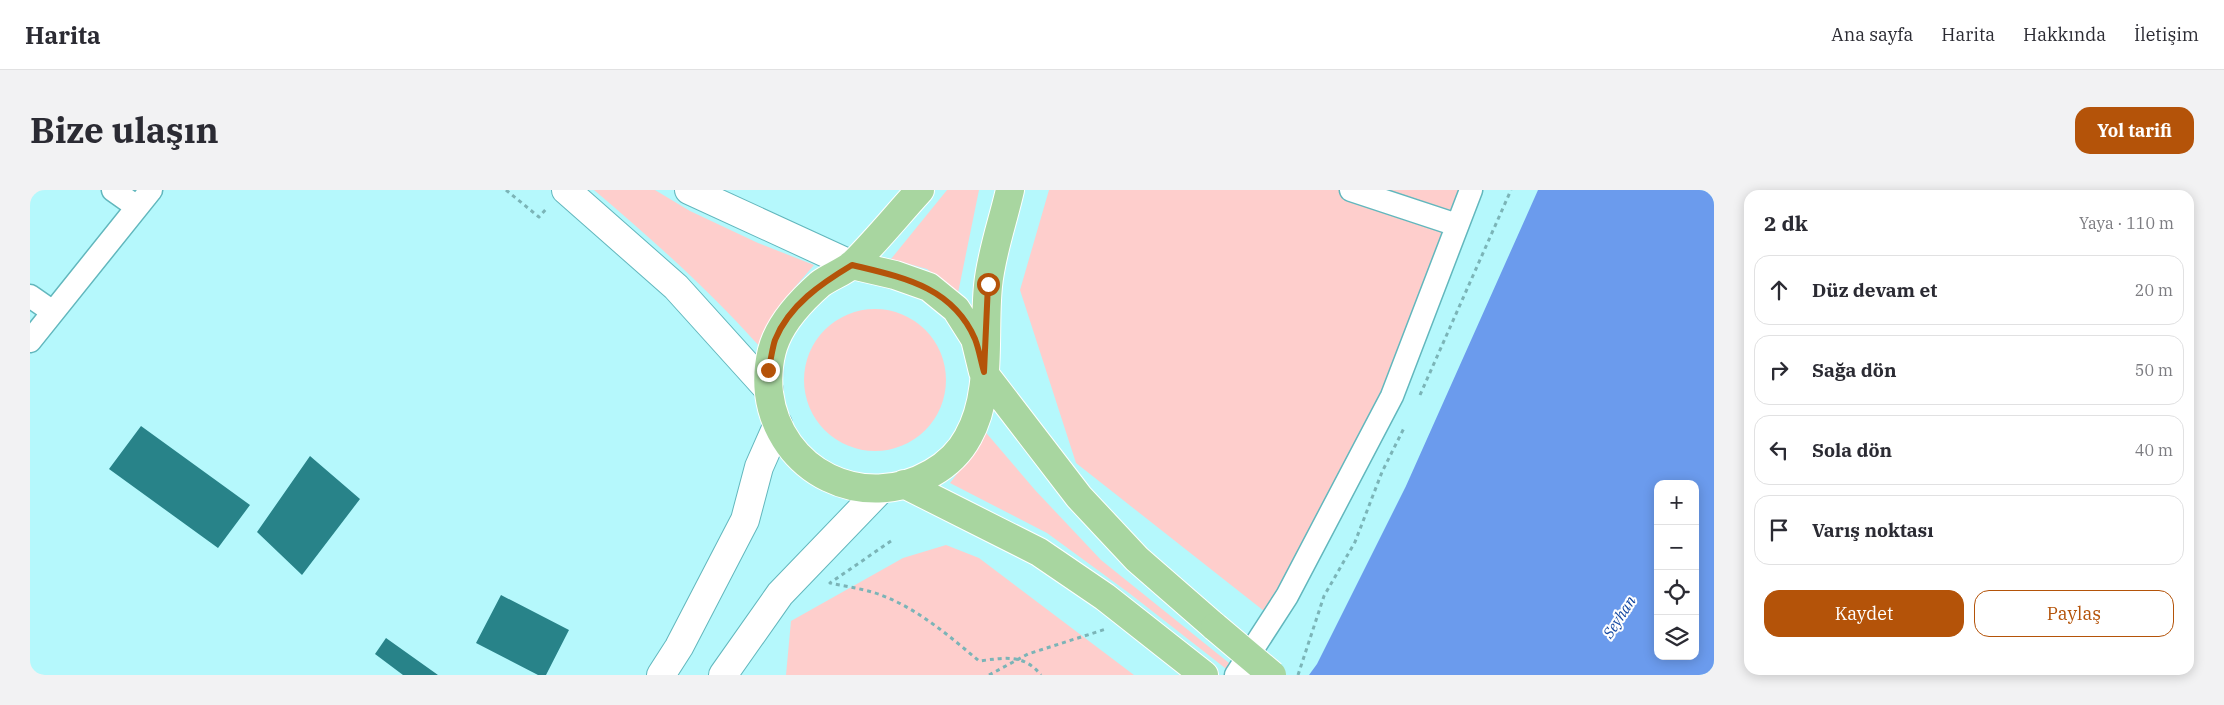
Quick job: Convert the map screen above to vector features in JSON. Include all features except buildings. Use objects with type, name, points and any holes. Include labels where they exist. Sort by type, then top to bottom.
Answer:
[{"type":"main road","points":[[689,190],[852,265],[896,275],[929,287],[956,309],[975,339],[984,372],[1079,497],[1136,558],[1272,675]]},
{"type":"main road","points":[[920,190],[852,265],[821,284],[794,309],[776,340],[767,376],[772,412],[788,445],[814,471],[844,485],[892,487],[917,482],[944,466],[968,438],[981,406],[988,284],[1010,190]]},
{"type":"main road","points":[[556,199],[596,214],[676,287],[769,390]]},
{"type":"main road","points":[[661,675],[679,647],[745,520],[759,467],[778,424]]},
{"type":"main road","points":[[892,487],[1039,552],[1105,597],[1194,667]]},
{"type":"main road","points":[[722,675],[780,594],[892,487]]},
{"type":"street","points":[[114,190],[137,207]]},
{"type":"street","points":[[30,341],[151,190]]},
{"type":"street","points":[[1351,190],[1457,225]]},
{"type":"street","points":[[1236,675],[1287,596],[1392,396],[1457,225],[1467,191]]},
{"type":"street","points":[[30,296],[53,312]]},
{"type":"path","points":[[506,190],[539,217],[556,199]]},
{"type":"path","points":[[1419,397],[1511,190]]},
{"type":"path","points":[[1298,675],[1324,596],[1355,542],[1382,472],[1407,422]]},
{"type":"path","points":[[891,541],[830,584],[873,593],[914,612],[953,639],[979,661],[1019,658],[1036,668],[1042,675]]},
{"type":"path","points":[[989,675],[1028,654],[1135,620]]},
{"type":"shaded area","points":[[594,190],[655,190],[690,211],[758,243],[814,265],[783,301],[761,348],[680,266]]},
{"type":"shaded area","points":[[947,190],[979,190],[958,293],[927,269],[891,259]]},
{"type":"shaded area","points":[[1049,190],[1462,190],[1392,396],[1273,618],[1076,463],[1020,290]]},
{"type":"shaded area","points":[[875,309],[902,315],[914,321],[925,330],[934,341],[940,353],[946,380],[940,407],[934,419],[925,430],[914,439],[902,445],[875,451],[848,445],[836,439],[825,430],[816,419],[810,407],[804,380],[810,353],[816,341],[825,330],[836,321],[848,315]]},
{"type":"shaded area","points":[[982,428],[1035,490],[1101,560],[1244,675],[1234,675],[1129,593],[1047,533],[950,483],[969,458]]},
{"type":"shaded area","points":[[946,545],[979,558],[1134,675],[786,675],[791,621],[903,558]]},
{"type":"water","name":"Seyhan","points":[[1538,190],[1714,190],[1714,675],[1309,675],[1317,664],[1406,486]]},
{"type":"route","points":[[768,370],[776,340],[794,309],[821,284],[852,265],[896,275],[929,287],[956,309],[975,339],[984,372],[988,284]]}]
